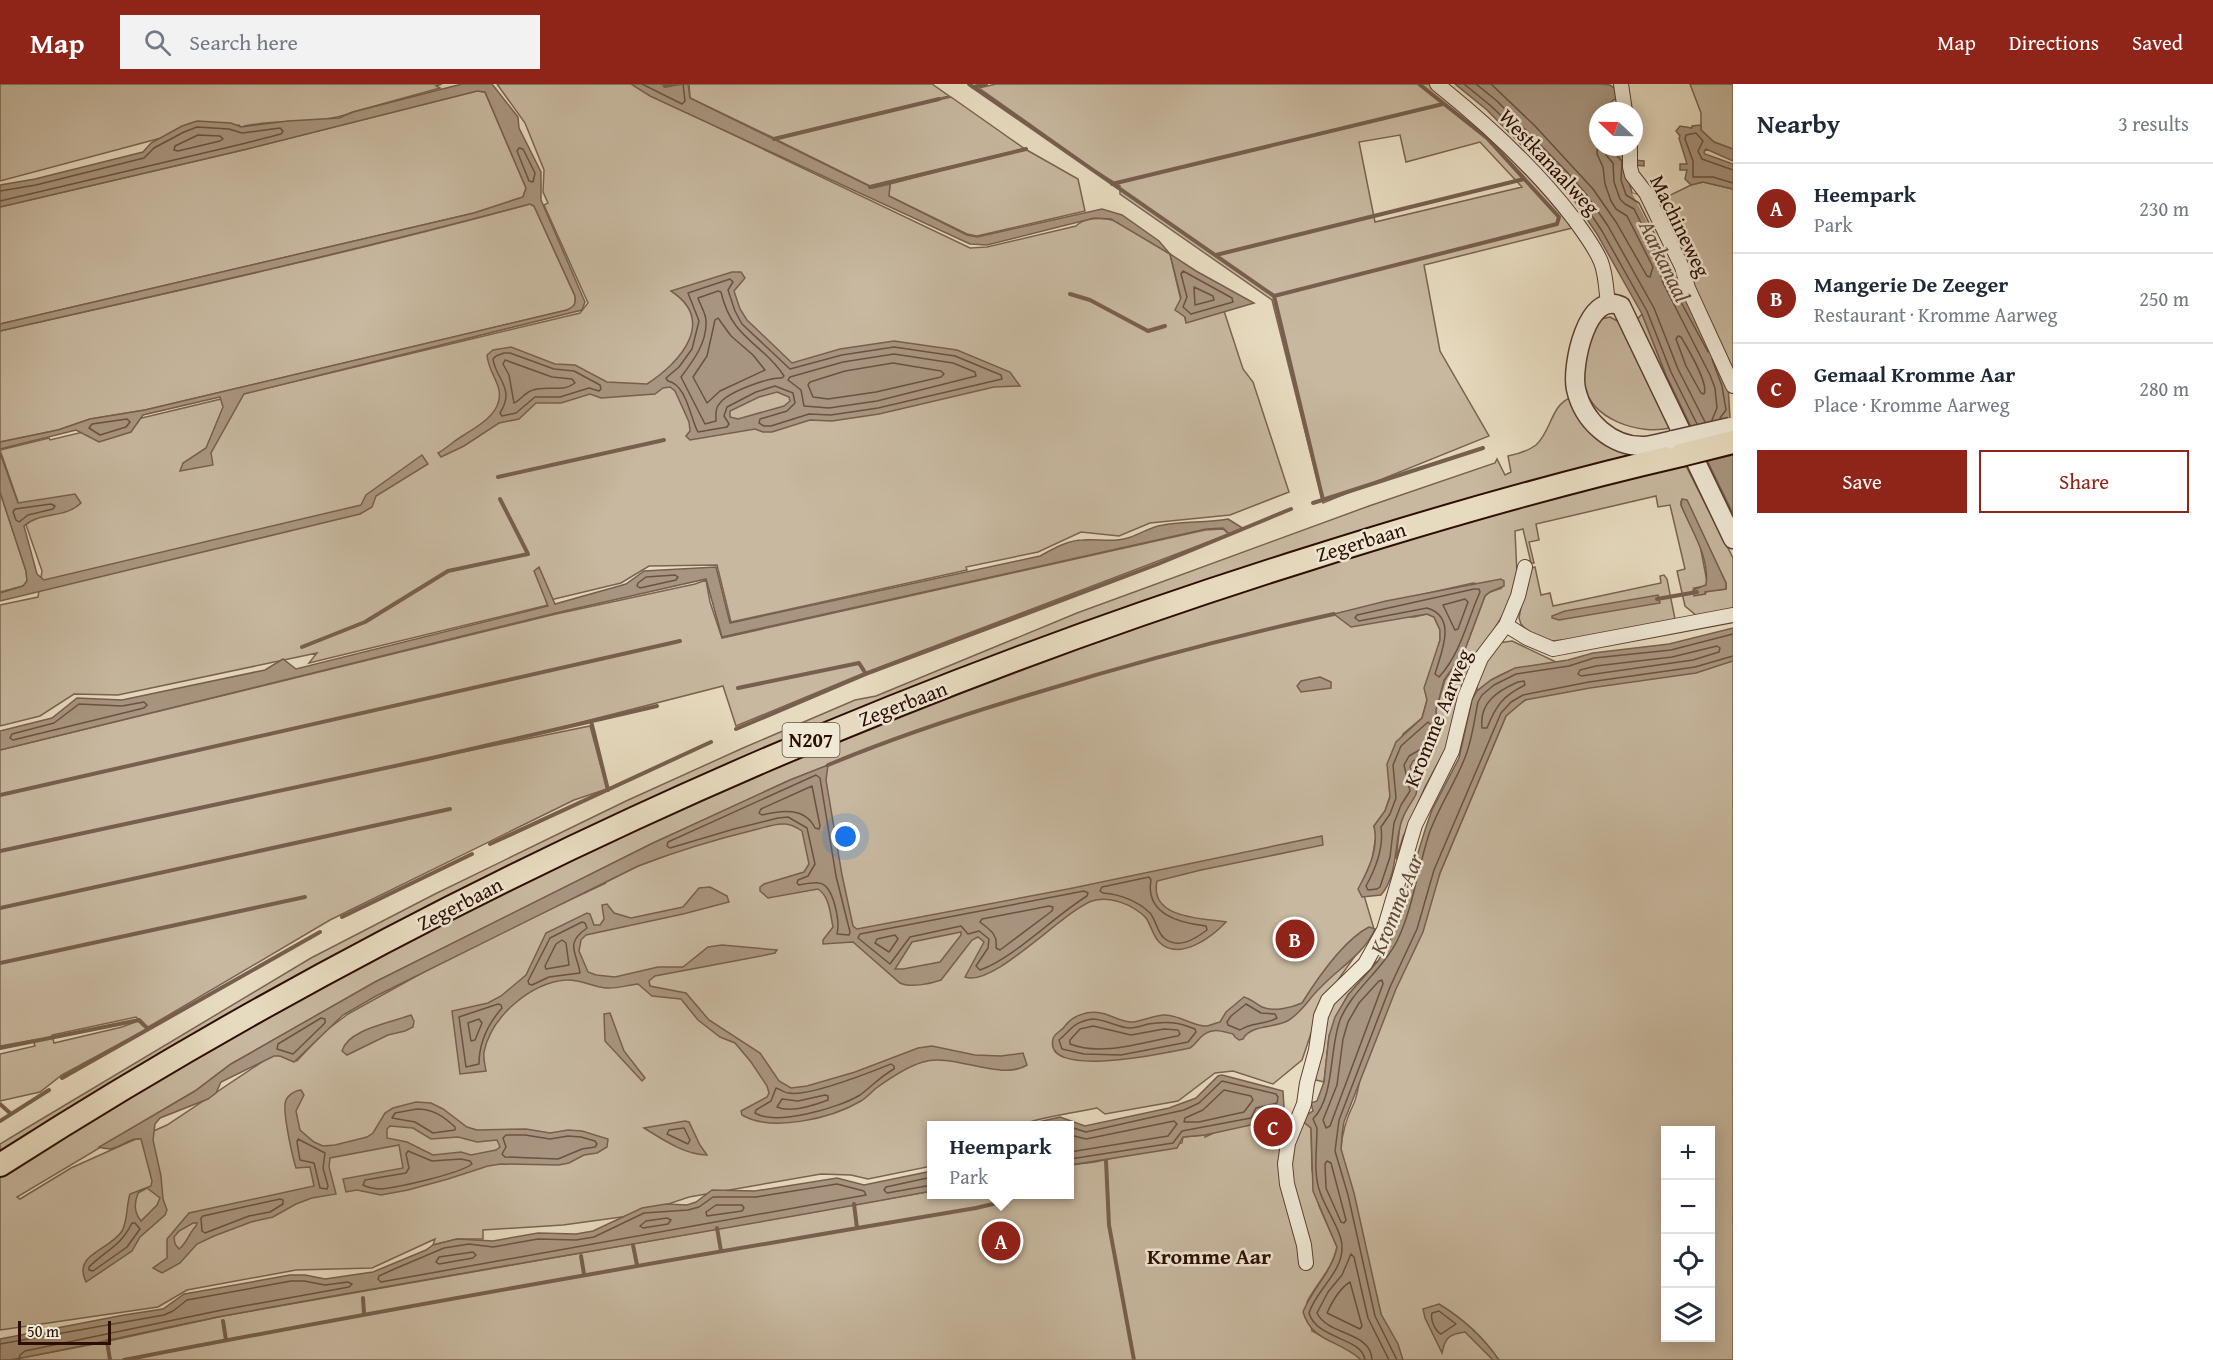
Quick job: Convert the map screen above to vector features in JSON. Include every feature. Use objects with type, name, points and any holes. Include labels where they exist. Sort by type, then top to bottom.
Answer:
[{"type":"main road","name":"Zegerbaan","points":[[0,1165],[233,1025],[361,956],[583,843],[758,762],[1055,644],[1235,582],[1732,432]]},
{"type":"street","name":"Westkanaalweg","points":[[1437,84],[1517,155],[1569,213],[1588,238],[1602,263],[1608,303]]},
{"type":"street","points":[[1621,84],[1624,102]]},
{"type":"street","name":"Machineweg","points":[[1630,157],[1632,175],[1646,193],[1682,267],[1688,288],[1733,386]]},
{"type":"street","name":"Zegerbaan","points":[[1608,303],[1599,307],[1593,314],[1587,326],[1576,366],[1575,388],[1585,412],[1595,426],[1609,436],[1629,444],[1677,448]]},
{"type":"street","points":[[1608,303],[1621,306],[1626,315],[1733,539]]},
{"type":"street","name":"Kromme Aarweg","points":[[1306,1263],[1304,1245],[1287,1184],[1285,1164],[1288,1143],[1304,1104],[1321,1016],[1328,1000],[1365,964],[1384,930],[1415,825],[1452,751],[1465,697],[1481,658],[1506,625],[1518,596],[1525,567]]},
{"type":"street","points":[[1506,625],[1527,638],[1553,649],[1733,615]]},
{"type":"shaded area","points":[[0,84],[442,84],[436,86],[440,88],[339,117],[241,127],[239,125],[161,138],[0,181]]},
{"type":"shaded area","points":[[497,84],[677,84],[675,107],[970,248],[987,247],[1076,226],[1083,221],[1098,218],[1118,223],[1170,254],[1186,322],[1224,311],[1243,369],[1253,382],[1289,492],[1230,515],[1150,523],[1119,536],[1081,532],[1038,552],[731,622],[717,565],[649,566],[621,583],[546,601],[548,605],[309,663],[317,653],[118,695],[74,694],[40,716],[0,726],[0,605],[38,597],[42,571],[0,450],[580,313],[588,303],[544,205],[548,203],[543,192],[544,170],[525,123]]},
{"type":"shaded area","points":[[689,84],[932,84],[949,96],[774,138],[690,98]]},
{"type":"shaded area","points":[[996,84],[1431,84],[1505,152],[1572,228],[1424,265],[1440,351],[1489,436],[1323,503],[1272,300],[1120,194],[1120,186],[979,88]],"holes":[[[1400,135],[1406,162],[1480,142],[1522,187],[1375,222],[1359,142]]]},
{"type":"shaded area","points":[[1690,84],[1733,84],[1733,149],[1714,142],[1701,130],[1701,113]]},
{"type":"shaded area","points":[[477,91],[485,92],[526,188],[523,197],[474,213],[0,324],[0,207],[243,150]]},
{"type":"shaded area","points":[[951,97],[1025,149],[1078,179],[1085,211],[977,236],[967,234],[889,196],[890,184],[1023,149],[870,186],[775,139]]},
{"type":"shaded area","points":[[1703,182],[1733,189],[1733,377],[1656,202],[1691,185]]},
{"type":"shaded area","points":[[530,204],[534,206],[575,296],[574,305],[567,310],[145,410],[90,419],[58,430],[0,442],[0,331],[332,255]]},
{"type":"shaded area","points":[[1642,314],[1666,375],[1733,514],[1733,532],[1634,323]]},
{"type":"shaded area","points":[[1610,317],[1621,323],[1670,428],[1658,430],[1631,427],[1606,416],[1588,397],[1583,373],[1587,343],[1601,319]]},
{"type":"shaded area","points":[[1570,398],[1647,453],[782,743],[0,1157],[0,1144],[311,958],[435,894],[626,801],[855,700],[876,696],[1077,613],[1369,506],[1495,463],[1497,459],[1505,475],[1511,472],[1508,456],[1536,445],[1559,406]]},
{"type":"shaded area","points":[[1686,466],[1733,558],[1733,611],[1697,616],[1685,606],[1677,571],[1685,569],[1670,505],[1658,507],[1656,496],[1536,524],[1539,540],[1529,542],[1534,563],[1531,563],[1523,529],[1515,531],[1517,575],[1513,599],[1474,661],[1459,694],[1447,746],[1425,787],[1396,859],[1400,825],[1416,793],[1416,783],[1410,767],[1412,761],[1435,749],[1438,739],[1436,710],[1445,680],[1464,652],[1485,596],[1502,588],[1473,583],[1335,614],[1414,617],[1427,614],[1434,617],[1440,630],[1440,640],[1422,718],[1403,734],[1389,781],[1390,796],[1385,811],[1374,826],[1376,836],[1372,860],[1361,885],[1374,929],[1321,1004],[1302,1060],[1273,1084],[1233,1071],[1215,1073],[1178,1101],[1105,1114],[1097,1108],[1034,1121],[927,1121],[927,1167],[868,1179],[851,1175],[821,1174],[689,1197],[636,1215],[563,1225],[483,1230],[483,1239],[457,1239],[433,1245],[435,1239],[372,1268],[296,1270],[187,1290],[158,1307],[0,1330],[0,1172],[141,1086],[564,854],[865,725],[1334,557],[1662,469]],"holes":[[[1686,500],[1726,583],[1726,589],[1707,591],[1705,594],[1694,588],[1705,586],[1707,582],[1700,545],[1681,501]],[[827,766],[670,854],[638,866],[467,948],[348,1014],[324,1032],[297,1061],[274,1054],[167,1125],[71,1168],[20,1199],[17,1197],[195,1091],[231,1064],[375,982],[651,844],[790,780]]]},
{"type":"shaded area","points":[[0,492],[26,571],[27,581],[23,586],[0,592]]},
{"type":"shaded area","points":[[1223,529],[1229,534],[864,673],[736,726],[723,686],[551,730],[394,766],[590,726],[607,789],[574,800],[330,920],[150,1026],[147,1027],[136,1017],[52,1035],[54,1043],[138,1021],[147,1029],[62,1075],[40,1092],[0,1101],[0,1054],[35,1046],[33,1040],[0,1046],[0,750],[556,614],[706,580],[710,602],[722,638],[1205,530]]},
{"type":"shaded area","points":[[1535,567],[1541,595],[1550,593],[1553,606],[1661,583],[1660,576],[1664,575],[1667,579],[1675,619],[1673,622],[1572,639],[1540,640],[1529,633],[1519,618],[1528,569]]},
{"type":"shaded area","points":[[1512,641],[1556,662],[1506,673],[1477,691],[1481,672],[1498,643]]},
{"type":"shaded area","points":[[1733,657],[1733,1360],[1399,1360],[1381,1314],[1341,1149],[1344,1131],[1361,1075],[1440,873],[1506,716],[1515,707],[1543,689]]},
{"type":"shaded area","points":[[1378,961],[1348,995],[1329,1036],[1324,1082],[1312,1079],[1329,1010],[1347,983],[1360,971]]},
{"type":"shaded area","points":[[1300,1119],[1311,1128],[1312,1170],[1319,1206],[1337,1247],[1328,1269],[1307,1302],[1312,1331],[1353,1352],[1361,1360],[10,1360],[223,1316],[927,1192],[927,1199],[1074,1199],[1074,1165],[1182,1143],[1183,1137],[1205,1135],[1205,1137],[1233,1124],[1299,1123]]},
{"type":"water","points":[[462,84],[492,84],[518,117],[519,128],[541,172],[541,200],[585,302],[582,310],[244,394],[211,453],[213,465],[180,471],[183,463],[206,448],[223,407],[220,397],[143,415],[131,432],[99,442],[76,430],[0,449],[0,442],[58,430],[90,419],[145,410],[572,307],[575,303],[575,296],[534,206],[530,204],[199,286],[0,331],[0,324],[474,213],[523,197],[526,188],[485,92],[477,91],[243,150],[0,207],[0,185],[35,179],[143,152],[151,143],[182,126],[197,121],[231,123],[241,127],[339,118],[353,112]]},
{"type":"water","points":[[631,84],[665,86],[688,84],[690,98],[873,188],[890,184],[889,196],[967,235],[977,237],[1102,209],[1122,215],[1159,241],[1170,254],[1111,219],[1094,218],[987,245],[970,244],[650,96]]},
{"type":"water","name":"Aarkanaal","points":[[1455,84],[1601,84],[1610,85],[1618,91],[1618,97],[1611,102],[1589,102],[1589,156],[1628,156],[1633,160],[1644,161],[1644,166],[1634,165],[1626,171],[1632,193],[1643,197],[1678,267],[1675,277],[1715,351],[1728,385],[1730,418],[1725,419],[1733,435],[1733,514],[1666,375],[1642,314],[1597,234],[1576,203],[1557,181],[1487,110]]},
{"type":"water","points":[[1701,125],[1701,130],[1714,142],[1733,149],[1733,161],[1706,149],[1704,152],[1733,164],[1733,189],[1703,182],[1691,185],[1685,179],[1687,170],[1680,170],[1680,164],[1687,164],[1680,136],[1676,131],[1680,126],[1692,128],[1692,126]]},
{"type":"water","points":[[1170,254],[1254,303],[1186,323],[1185,317],[1175,310],[1181,298]]},
{"type":"water","points":[[732,272],[741,272],[745,278],[734,291],[740,309],[747,320],[792,363],[840,349],[894,341],[957,350],[1010,372],[1020,386],[994,387],[879,414],[832,421],[810,420],[772,432],[755,429],[690,440],[686,436],[690,431],[689,422],[675,391],[670,387],[663,388],[655,394],[601,398],[590,394],[561,403],[536,403],[519,419],[499,423],[464,446],[441,457],[438,453],[483,422],[494,411],[499,398],[499,390],[487,355],[493,350],[511,347],[555,364],[575,365],[607,382],[647,384],[671,365],[689,341],[692,328],[691,315],[685,303],[671,291]],"holes":[[[777,392],[789,397],[790,401],[784,406],[738,419],[730,417],[730,411],[759,397]]]},
{"type":"water","points":[[0,453],[18,503],[75,494],[81,503],[68,511],[37,518],[24,526],[37,574],[44,580],[361,505],[366,495],[422,455],[428,464],[376,496],[372,507],[360,514],[0,601],[0,593],[23,586],[27,581],[26,571],[0,492]]},
{"type":"water","points":[[1682,499],[1687,500],[1689,504],[1726,583],[1726,589],[1694,596],[1693,590],[1706,585],[1705,564],[1699,544],[1681,505]]},
{"type":"water","points":[[1228,519],[1244,529],[1230,535],[1223,528],[1206,529],[722,637],[706,579],[556,613],[0,750],[0,731],[52,718],[77,698],[122,700],[265,670],[283,659],[296,669],[548,606],[534,571],[539,567],[555,604],[626,584],[644,571],[716,567],[730,623],[1040,556],[1077,540],[1119,540],[1163,525]]},
{"type":"water","points":[[1501,579],[1504,581],[1504,586],[1485,596],[1464,652],[1444,680],[1436,710],[1438,739],[1435,749],[1413,761],[1410,767],[1417,791],[1401,823],[1390,879],[1381,895],[1362,897],[1358,889],[1374,850],[1374,826],[1385,811],[1390,797],[1387,764],[1396,742],[1422,718],[1427,700],[1424,688],[1440,640],[1440,630],[1434,617],[1427,614],[1351,627],[1334,614],[1386,601]]},
{"type":"water","points":[[1658,595],[1660,603],[1559,620],[1552,618],[1565,611]]},
{"type":"water","points":[[1733,628],[1733,661],[1696,673],[1525,700],[1506,716],[1440,873],[1423,932],[1396,989],[1344,1122],[1341,1149],[1354,1193],[1381,1314],[1398,1344],[1403,1360],[1361,1360],[1353,1353],[1320,1336],[1307,1322],[1303,1312],[1331,1264],[1337,1247],[1313,1191],[1311,1128],[1300,1119],[1313,1111],[1311,1103],[1317,1101],[1324,1082],[1329,1036],[1335,1017],[1348,995],[1378,961],[1393,935],[1432,810],[1459,758],[1472,700],[1477,691],[1491,680],[1515,668],[1568,660],[1593,653],[1669,644]]},
{"type":"water","points":[[1320,677],[1331,682],[1331,688],[1301,692],[1297,686],[1301,681]]},
{"type":"water","points":[[828,765],[826,780],[842,875],[853,926],[857,929],[1068,889],[1322,836],[1323,845],[1157,881],[1157,894],[1161,903],[1169,910],[1192,917],[1226,922],[1195,945],[1176,949],[1167,947],[1155,937],[1141,913],[1121,902],[1099,899],[1079,908],[1010,961],[992,971],[977,977],[965,977],[984,942],[978,937],[972,940],[941,980],[914,985],[900,983],[853,942],[823,944],[823,940],[833,927],[827,901],[818,889],[768,898],[760,891],[760,887],[764,884],[804,872],[809,864],[802,831],[796,827],[787,824],[771,825],[667,855],[638,866],[376,996],[343,1015],[294,1062],[274,1056],[221,1082],[216,1093],[208,1099],[160,1118],[155,1124],[153,1140],[167,1210],[165,1215],[140,1237],[132,1251],[86,1282],[83,1273],[88,1259],[122,1231],[130,1194],[151,1186],[152,1181],[141,1139],[130,1140],[112,1148],[99,1147],[195,1091],[231,1064],[375,982],[651,844]],"holes":[[[961,932],[940,962],[895,969],[912,942]],[[147,1188],[160,1198],[157,1205],[141,1221],[135,1208],[136,1201],[138,1193]]]},
{"type":"water","points":[[710,887],[727,896],[729,902],[586,935],[581,940],[579,951],[588,972],[615,977],[658,967],[683,967],[708,947],[722,945],[777,950],[775,953],[761,956],[655,976],[649,981],[650,986],[686,993],[709,1020],[760,1053],[779,1081],[791,1088],[807,1086],[855,1072],[918,1048],[932,1046],[975,1055],[1001,1056],[1023,1053],[1027,1065],[1004,1070],[948,1061],[923,1062],[892,1077],[861,1101],[834,1113],[802,1121],[769,1123],[742,1115],[741,1111],[767,1097],[769,1093],[751,1062],[735,1043],[720,1037],[698,1020],[681,999],[652,996],[638,984],[606,988],[566,980],[539,988],[514,1004],[495,1026],[488,1039],[484,1054],[486,1071],[460,1074],[452,1011],[488,1003],[501,996],[526,975],[546,933],[587,913],[590,914],[594,925],[600,925],[604,919],[602,905],[607,904],[614,913],[631,918],[683,907],[699,888]]},
{"type":"water","points":[[1369,927],[1375,929],[1365,946],[1317,991],[1302,1009],[1289,1020],[1252,1031],[1243,1039],[1239,1040],[1233,1034],[1212,1031],[1201,1037],[1190,1048],[1137,1058],[1111,1060],[1068,1059],[1055,1052],[1053,1039],[1055,1035],[1072,1019],[1086,1013],[1096,1012],[1132,1022],[1169,1015],[1196,1025],[1207,1026],[1220,1022],[1226,1012],[1244,997],[1262,1007],[1271,1009],[1298,1005],[1302,1003],[1341,950]]},
{"type":"water","points":[[610,1013],[624,1051],[645,1078],[642,1081],[605,1041],[604,1014]]},
{"type":"water","points":[[411,1015],[414,1021],[413,1027],[388,1035],[347,1055],[342,1051],[352,1037],[361,1032]]},
{"type":"water","points":[[1222,1075],[1283,1091],[1284,1108],[1259,1113],[1260,1123],[1205,1135],[1183,1137],[1177,1148],[1074,1164],[1074,1122],[1085,1126],[1169,1108],[1196,1098],[1218,1076]]},
{"type":"water","points":[[301,1090],[304,1095],[296,1111],[300,1130],[314,1142],[323,1146],[367,1137],[373,1133],[385,1113],[393,1108],[416,1102],[431,1103],[467,1127],[477,1130],[526,1129],[550,1133],[568,1130],[582,1131],[608,1139],[607,1147],[569,1163],[488,1166],[408,1190],[381,1195],[357,1190],[346,1192],[343,1179],[403,1168],[399,1145],[330,1158],[329,1167],[336,1194],[312,1198],[273,1217],[251,1222],[214,1236],[197,1244],[180,1263],[162,1273],[153,1268],[167,1258],[167,1239],[189,1213],[314,1186],[310,1167],[296,1168],[290,1146],[285,1102],[290,1095]],"holes":[[[390,1126],[413,1128],[431,1139],[458,1137],[477,1142],[497,1140],[500,1147],[496,1150],[471,1155],[461,1152],[433,1155],[407,1142],[387,1138],[387,1129]],[[197,1223],[196,1226],[179,1249],[174,1237],[179,1231]]]},
{"type":"water","points":[[1060,1117],[1071,1121],[1042,1121]]},
{"type":"water","points":[[689,1122],[707,1155],[682,1149],[644,1128]]},
{"type":"water","points":[[927,1172],[927,1192],[223,1316],[37,1355],[0,1360],[0,1339],[163,1309],[184,1294],[290,1275],[325,1279],[373,1272],[433,1245],[457,1239],[493,1241],[538,1233],[576,1234],[593,1231],[642,1208],[666,1204],[687,1205],[696,1202],[712,1190],[755,1191],[837,1178],[864,1185]]},
{"type":"water","points":[[1439,1304],[1472,1329],[1499,1360],[1493,1360],[1465,1332],[1449,1337],[1442,1353],[1423,1309]]},
{"type":"pier","points":[[1632,193],[1643,197],[1678,267],[1675,277]]},
{"type":"waterway","points":[[665,86],[675,84]]},
{"type":"waterway","points":[[969,84],[1274,296]]},
{"type":"waterway","points":[[973,87],[986,84]]},
{"type":"waterway","points":[[1323,500],[1274,296],[1557,224],[1559,217],[1487,138],[1419,84]]},
{"type":"waterway","points":[[774,139],[939,99]]},
{"type":"waterway","points":[[1112,184],[1443,104]]},
{"type":"waterway","points":[[870,187],[1026,149]]},
{"type":"waterway","points":[[1216,255],[1524,179]]},
{"type":"waterway","points":[[1070,294],[1090,300],[1148,331],[1165,326]]},
{"type":"waterway","points":[[498,477],[664,440]]},
{"type":"waterway","points":[[1313,503],[1483,448]]},
{"type":"waterway","points":[[302,647],[365,622],[448,571],[528,554],[500,499]]},
{"type":"waterway","points":[[736,729],[866,674],[1158,564],[1291,509]]},
{"type":"waterway","points":[[1657,599],[1697,592]]},
{"type":"waterway","points":[[828,765],[880,744],[1075,681],[1222,640],[1334,614]]},
{"type":"waterway","points":[[0,795],[680,641]]},
{"type":"waterway","points":[[738,688],[859,663],[866,674]]},
{"type":"waterway","points":[[0,851],[432,758],[657,706]]},
{"type":"waterway","points":[[591,721],[608,790]]},
{"type":"waterway","points":[[490,844],[711,742]]},
{"type":"waterway","points":[[0,908],[450,809]]},
{"type":"waterway","points":[[342,917],[472,854]]},
{"type":"waterway","points":[[0,963],[305,897]]},
{"type":"waterway","points":[[62,1078],[320,932]]},
{"type":"waterway","points":[[0,1048],[139,1020],[148,1029]]},
{"type":"waterway","points":[[0,1121],[49,1090]]},
{"type":"waterway","points":[[0,1104],[11,1114]]},
{"type":"waterway","points":[[1106,1161],[1109,1225],[1134,1360]]},
{"type":"waterway","points":[[124,1360],[549,1281],[976,1208],[1010,1199]]},
{"type":"waterway","points":[[854,1204],[857,1228]]},
{"type":"waterway","points":[[717,1228],[721,1251]]},
{"type":"waterway","points":[[633,1245],[637,1265]]},
{"type":"waterway","points":[[581,1256],[584,1274]]},
{"type":"waterway","points":[[363,1298],[364,1313]]},
{"type":"waterway","points":[[223,1321],[226,1340]]},
{"type":"waterway","points":[[107,1341],[110,1360]]},
{"type":"place","name":"Mangerie De Zeeger","points":[[1295,939]]},
{"type":"place","name":"Gemaal Kromme Aar","points":[[1273,1127]]},
{"type":"place","name":"Heempark","points":[[1001,1241]]},
{"type":"district","name":"Kromme Aar","points":[[1209,1256]]}]
